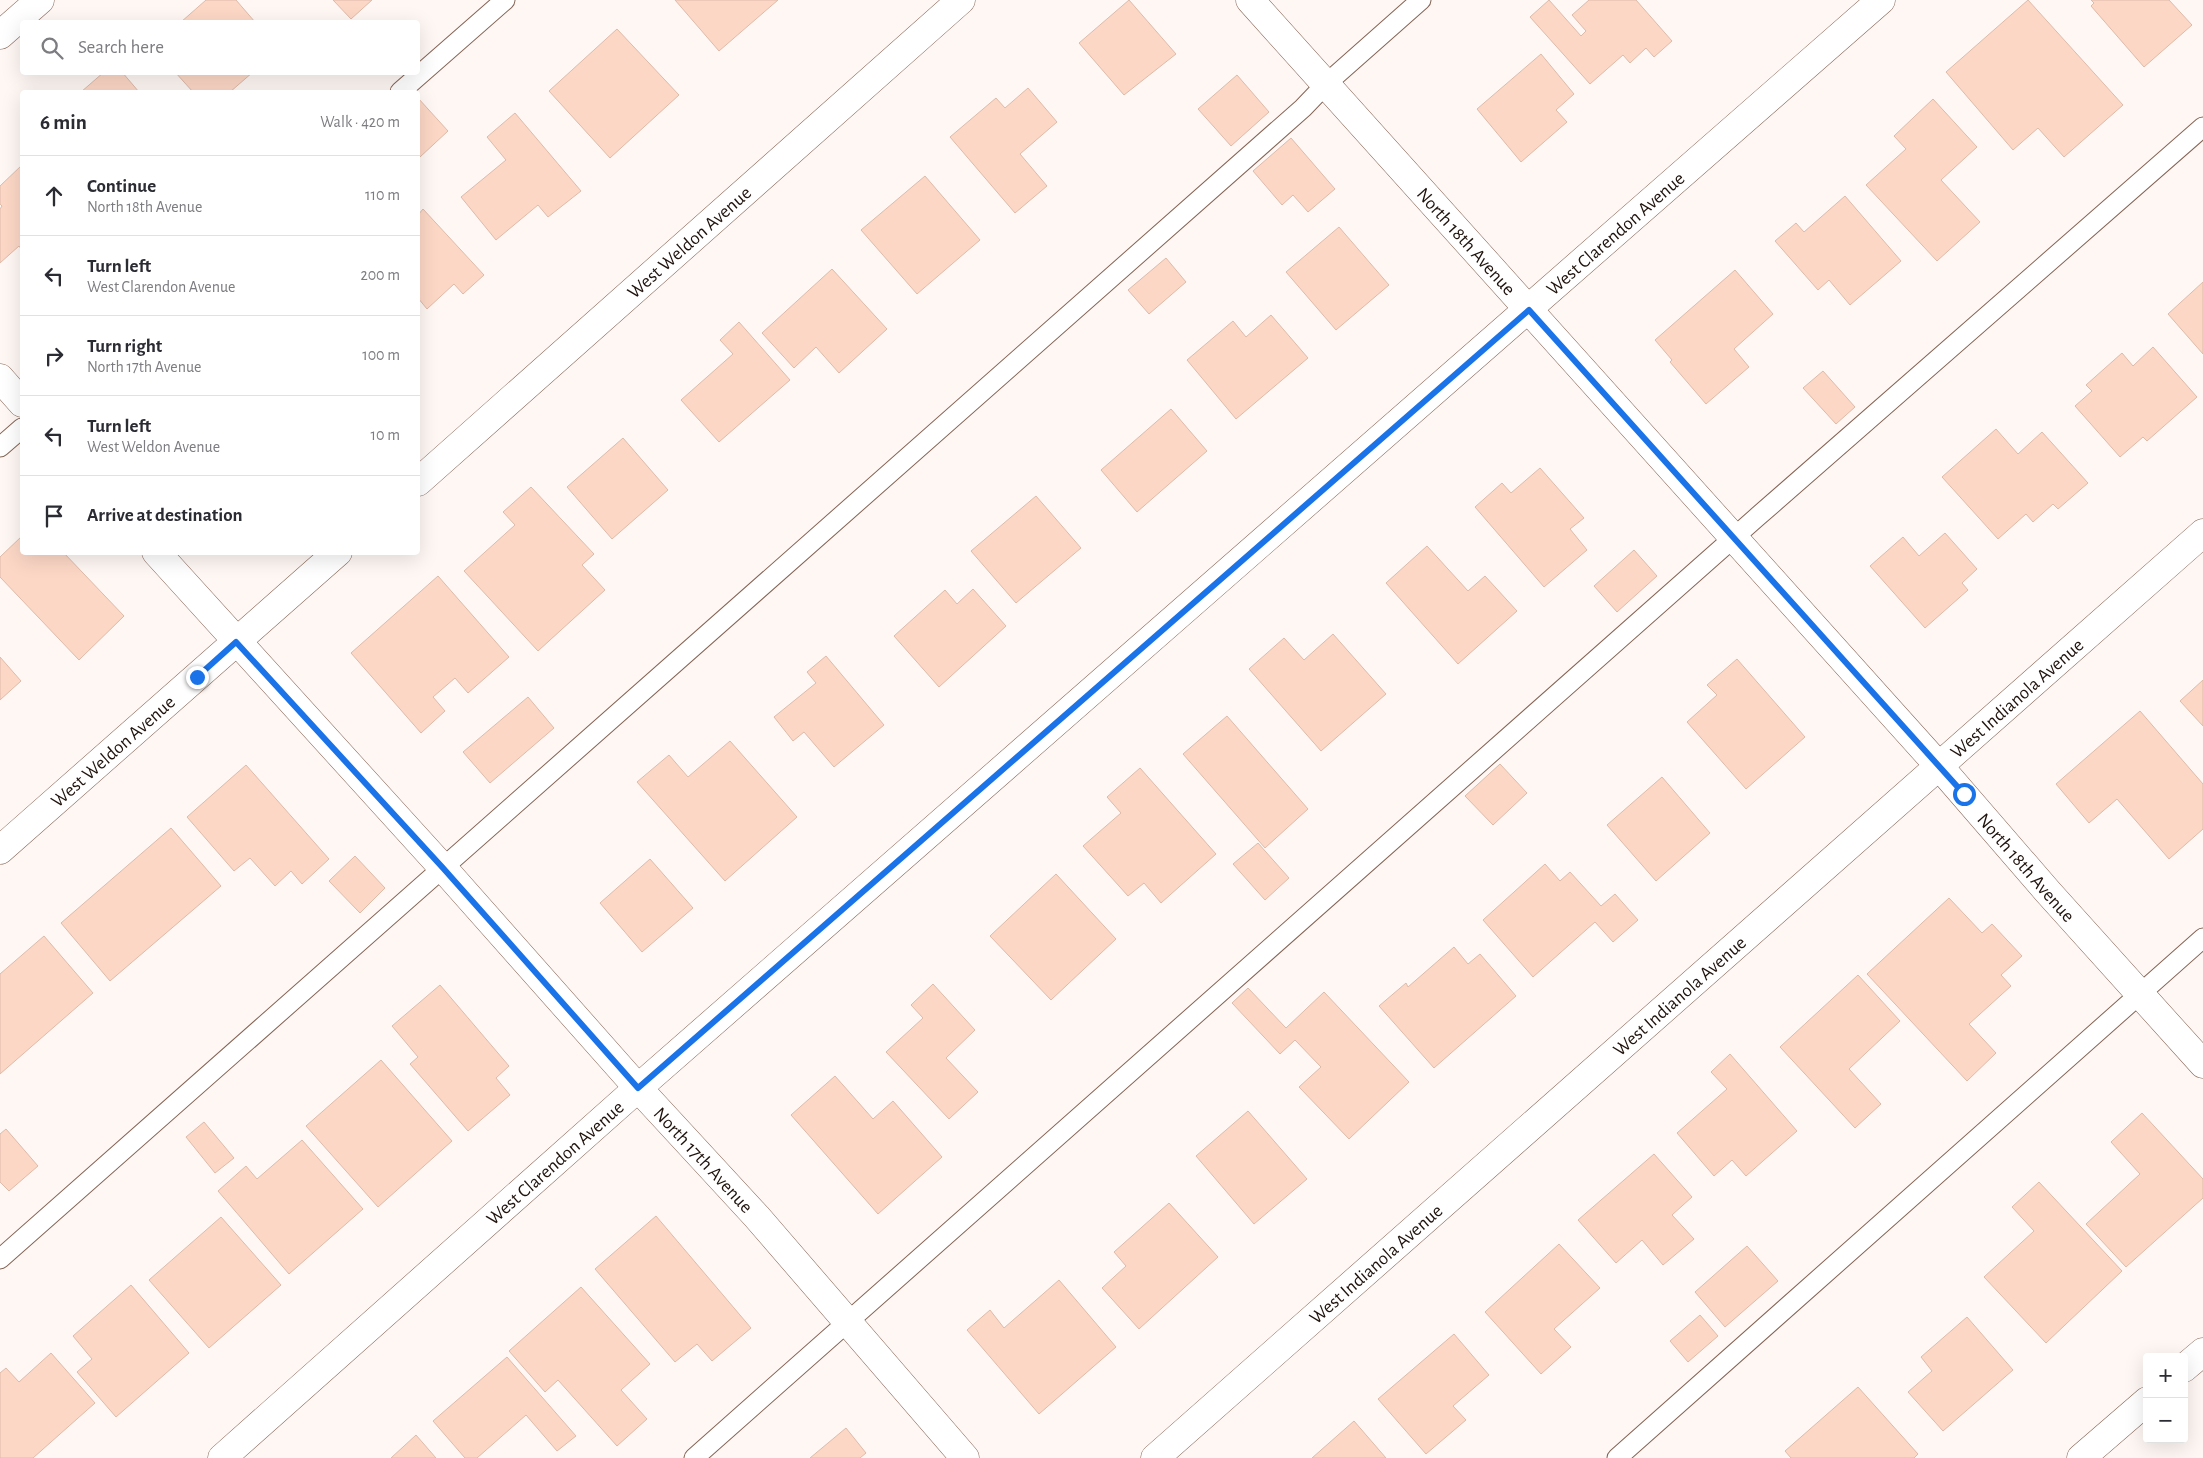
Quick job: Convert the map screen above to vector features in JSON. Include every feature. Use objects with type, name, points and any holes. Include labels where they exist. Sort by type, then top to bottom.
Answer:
[{"type":"street","points":[[0,36],[40,0]]},
{"type":"street","name":"West Weldon Avenue","points":[[420,480],[961,0]]},
{"type":"street","name":"North 18th Avenue","points":[[1250,0],[1939,766],[2048,892],[2203,1064]]},
{"type":"street","name":"West Clarendon Avenue","points":[[222,1458],[638,1088],[1882,0]]},
{"type":"street","points":[[0,378],[20,401]]},
{"type":"street","name":"West Indianola Avenue","points":[[1155,1458],[2203,533]]},
{"type":"street","name":"North 17th Avenue","points":[[159,555],[443,868],[638,1088],[757,1217],[966,1458]]},
{"type":"street","name":"West Weldon Avenue","points":[[0,850],[335,555]]},
{"type":"street","points":[[2188,1365],[2203,1352]]},
{"type":"street","points":[[2081,1458],[2143,1404]]},
{"type":"lane","points":[[420,74],[505,0]]},
{"type":"lane","points":[[0,1259],[1303,108],[1326,84],[1421,0]]},
{"type":"lane","points":[[402,90],[419,75]]},
{"type":"lane","points":[[694,1458],[1734,538],[2203,127]]},
{"type":"lane","points":[[0,447],[20,430]]},
{"type":"lane","points":[[1618,1458],[2203,938]]},
{"type":"building","points":[[206,0],[236,0],[253,20],[183,20]]},
{"type":"building","points":[[333,0],[372,0],[351,19]]},
{"type":"building","points":[[675,0],[778,0],[719,51]]},
{"type":"building","points":[[1129,0],[1176,54],[1124,95],[1079,43]]},
{"type":"building","points":[[1549,0],[1581,36],[1586,31],[1572,15],[1589,0],[1636,0],[1672,41],[1654,57],[1646,48],[1630,63],[1623,55],[1590,84],[1530,17]]},
{"type":"building","points":[[2028,0],[2123,105],[2064,157],[2038,128],[2013,150],[1946,72]]},
{"type":"building","points":[[2091,0],[2169,0],[2192,25],[2144,67],[2091,6],[2094,3]]},
{"type":"building","points":[[617,29],[679,95],[610,158],[549,91]]},
{"type":"building","points":[[1541,54],[1574,94],[1556,110],[1567,122],[1521,162],[1477,109]]},
{"type":"building","points":[[101,75],[125,75],[137,90],[83,90]]},
{"type":"building","points":[[178,75],[250,75],[232,90],[191,90]]},
{"type":"building","points":[[1237,75],[1269,112],[1231,146],[1198,109]]},
{"type":"building","points":[[1028,88],[1057,122],[1020,154],[1047,186],[1015,213],[950,137],[996,98],[1005,108]]},
{"type":"building","points":[[1933,99],[1977,147],[1941,180],[1980,222],[1937,261],[1866,185],[1906,149],[1894,136]]},
{"type":"building","points":[[420,100],[448,131],[420,157]]},
{"type":"building","points":[[515,113],[581,191],[548,217],[538,205],[496,240],[461,197],[506,160],[487,137]]},
{"type":"building","points":[[1291,138],[1335,189],[1308,212],[1293,195],[1282,205],[1253,171]]},
{"type":"building","points":[[20,167],[20,247],[19,246],[0,263],[0,209],[2,206],[0,204],[0,186]]},
{"type":"building","points":[[925,176],[980,240],[917,294],[861,230]]},
{"type":"building","points":[[1845,196],[1901,261],[1850,305],[1829,280],[1818,290],[1775,241],[1796,223],[1804,232]]},
{"type":"building","points":[[423,209],[484,275],[463,294],[454,284],[427,309],[420,300],[420,213]]},
{"type":"building","points":[[1339,227],[1389,285],[1336,330],[1286,272]]},
{"type":"building","points":[[1166,258],[1186,282],[1149,314],[1128,290]]},
{"type":"building","points":[[832,269],[887,329],[839,373],[816,347],[794,368],[762,333]]},
{"type":"building","points":[[1735,270],[1773,314],[1734,349],[1749,367],[1706,404],[1670,362],[1672,360],[1655,340]]},
{"type":"building","points":[[2203,282],[2203,354],[2168,314]]},
{"type":"building","points":[[1271,315],[1308,358],[1236,419],[1187,360],[1233,321],[1246,337]]},
{"type":"building","points":[[739,322],[790,380],[719,442],[681,400],[733,354],[720,340]]},
{"type":"building","points":[[2153,347],[2197,397],[2147,441],[2143,437],[2120,457],[2075,406],[2092,391],[2086,385],[2122,353],[2133,366]]},
{"type":"building","points":[[1823,371],[1855,407],[1836,424],[1803,388]]},
{"type":"building","points":[[1171,409],[1207,451],[1137,512],[1101,470]]},
{"type":"building","points":[[1996,429],[2018,454],[2042,432],[2088,483],[2058,509],[2053,504],[2033,522],[2026,514],[1998,539],[1942,477]]},
{"type":"building","points":[[623,438],[668,490],[612,539],[567,487]]},
{"type":"building","points":[[1540,468],[1584,518],[1570,529],[1587,550],[1544,587],[1475,507],[1502,483],[1511,493]]},
{"type":"building","points":[[531,487],[594,554],[582,565],[605,590],[538,651],[464,571],[515,525],[503,512]]},
{"type":"building","points":[[1036,496],[1081,548],[1016,603],[971,551]]},
{"type":"building","points":[[1945,533],[1977,569],[1962,583],[1968,590],[1925,628],[1870,566],[1903,537],[1919,556]]},
{"type":"building","points":[[20,538],[20,555],[66,555],[124,616],[79,660],[0,577],[0,557]]},
{"type":"building","points":[[1427,546],[1468,591],[1485,576],[1517,611],[1458,664],[1386,583]]},
{"type":"building","points":[[1634,550],[1657,576],[1617,612],[1594,586]]},
{"type":"building","points":[[438,576],[509,657],[468,693],[455,678],[433,697],[445,711],[421,733],[351,653]]},
{"type":"building","points":[[973,589],[1006,626],[939,687],[894,636],[945,590],[957,604]]},
{"type":"building","points":[[1333,634],[1386,694],[1321,751],[1249,669],[1284,638],[1304,660]]},
{"type":"building","points":[[826,656],[884,725],[834,767],[804,732],[793,741],[774,717],[816,683],[807,672]]},
{"type":"building","points":[[0,657],[21,681],[0,700]]},
{"type":"building","points":[[1737,659],[1805,737],[1746,789],[1687,722],[1717,695],[1707,685]]},
{"type":"building","points":[[2203,680],[2203,726],[2180,701]]},
{"type":"building","points":[[528,697],[554,728],[490,783],[463,752]]},
{"type":"building","points":[[2140,711],[2203,784],[2203,829],[2169,859],[2117,799],[2089,823],[2056,784]]},
{"type":"building","points":[[1227,716],[1308,809],[1265,848],[1183,754]]},
{"type":"building","points":[[730,741],[797,817],[725,881],[637,782],[669,755],[688,777]]},
{"type":"building","points":[[1500,764],[1527,793],[1493,825],[1465,796]]},
{"type":"building","points":[[246,765],[329,859],[302,884],[291,871],[275,886],[250,858],[234,871],[187,817]]},
{"type":"building","points":[[1140,768],[1216,854],[1161,903],[1144,883],[1128,896],[1083,846],[1121,813],[1107,797]]},
{"type":"building","points":[[1662,777],[1710,833],[1656,881],[1607,825]]},
{"type":"building","points":[[171,828],[221,886],[110,981],[61,923]]},
{"type":"building","points":[[1258,843],[1289,878],[1265,900],[1233,864]]},
{"type":"building","points":[[355,856],[385,888],[360,913],[329,881]]},
{"type":"building","points":[[650,859],[693,908],[642,952],[600,903]]},
{"type":"building","points":[[1545,864],[1560,881],[1570,872],[1601,906],[1615,894],[1638,920],[1613,942],[1595,922],[1533,977],[1483,920]]},
{"type":"building","points":[[1056,874],[1116,939],[1051,1000],[990,936]]},
{"type":"building","points":[[1949,898],[1982,933],[1992,924],[2022,956],[2001,975],[2011,986],[1969,1024],[1996,1053],[1967,1081],[1867,974]]},
{"type":"building","points":[[44,936],[93,993],[0,1074],[0,974]]},
{"type":"building","points":[[1454,947],[1468,964],[1480,954],[1516,996],[1434,1068],[1379,1006],[1406,983],[1408,987]]},
{"type":"building","points":[[1858,975],[1900,1021],[1849,1069],[1881,1104],[1855,1128],[1780,1047]]},
{"type":"building","points":[[933,984],[975,1030],[946,1058],[978,1092],[949,1119],[886,1052],[923,1018],[911,1005]]},
{"type":"building","points":[[440,985],[509,1066],[496,1078],[510,1095],[468,1131],[410,1064],[418,1057],[392,1026]]},
{"type":"building","points":[[1248,988],[1286,1028],[1324,992],[1409,1082],[1349,1139],[1299,1087],[1321,1067],[1295,1040],[1280,1054],[1232,1003]]},
{"type":"building","points":[[1730,1054],[1797,1131],[1746,1176],[1732,1160],[1714,1176],[1677,1133],[1727,1089],[1711,1072]]},
{"type":"building","points":[[381,1060],[452,1141],[378,1207],[306,1126]]},
{"type":"building","points":[[835,1076],[873,1119],[893,1101],[942,1157],[878,1214],[791,1115]]},
{"type":"building","points":[[1248,1111],[1307,1179],[1254,1224],[1196,1156]]},
{"type":"building","points":[[2142,1113],[2203,1179],[2203,1198],[2126,1267],[2086,1224],[2140,1174],[2111,1142]]},
{"type":"building","points":[[204,1122],[234,1158],[215,1173],[186,1137]]},
{"type":"building","points":[[6,1129],[38,1166],[9,1191],[0,1182],[0,1134]]},
{"type":"building","points":[[302,1140],[363,1209],[289,1274],[218,1191],[246,1166],[257,1179]]},
{"type":"building","points":[[1654,1154],[1692,1197],[1672,1215],[1694,1239],[1663,1265],[1642,1240],[1616,1263],[1578,1220]]},
{"type":"building","points":[[2039,1182],[2122,1271],[2046,1343],[1984,1277],[2034,1231],[2012,1207]]},
{"type":"building","points":[[1169,1203],[1218,1257],[1139,1329],[1102,1288],[1126,1266],[1114,1252]]},
{"type":"building","points":[[656,1216],[751,1328],[712,1361],[697,1344],[675,1362],[595,1269]]},
{"type":"building","points":[[221,1217],[281,1285],[209,1348],[149,1280]]},
{"type":"building","points":[[1559,1244],[1600,1288],[1554,1329],[1571,1347],[1541,1374],[1485,1312]]},
{"type":"building","points":[[1747,1246],[1778,1281],[1725,1327],[1695,1292]]},
{"type":"building","points":[[1059,1280],[1116,1347],[1039,1414],[967,1330],[990,1310],[1004,1328]]},
{"type":"building","points":[[131,1285],[189,1353],[116,1417],[77,1372],[92,1359],[73,1336]]},
{"type":"building","points":[[581,1287],[650,1364],[621,1390],[647,1419],[617,1446],[558,1380],[545,1392],[509,1351]]},
{"type":"building","points":[[1700,1315],[1718,1336],[1688,1362],[1670,1341]]},
{"type":"building","points":[[1967,1317],[2013,1370],[1943,1431],[1908,1392],[1932,1371],[1921,1357]]},
{"type":"building","points":[[1454,1334],[1489,1375],[1453,1406],[1466,1420],[1426,1454],[1378,1399]]},
{"type":"building","points":[[51,1353],[95,1403],[33,1458],[0,1458],[0,1373],[6,1368],[19,1382]]},
{"type":"building","points":[[507,1357],[576,1436],[557,1451],[526,1415],[477,1458],[465,1458],[433,1421]]},
{"type":"building","points":[[1858,1387],[1918,1454],[1914,1458],[1791,1458],[1785,1451]]},
{"type":"building","points":[[1354,1421],[1386,1458],[1312,1458]]},
{"type":"building","points":[[846,1428],[866,1453],[860,1458],[810,1458]]},
{"type":"building","points":[[416,1435],[436,1458],[391,1458]]},
{"type":"route","points":[[197,677],[236,642],[443,868],[638,1088],[1529,310],[1964,794]]}]
